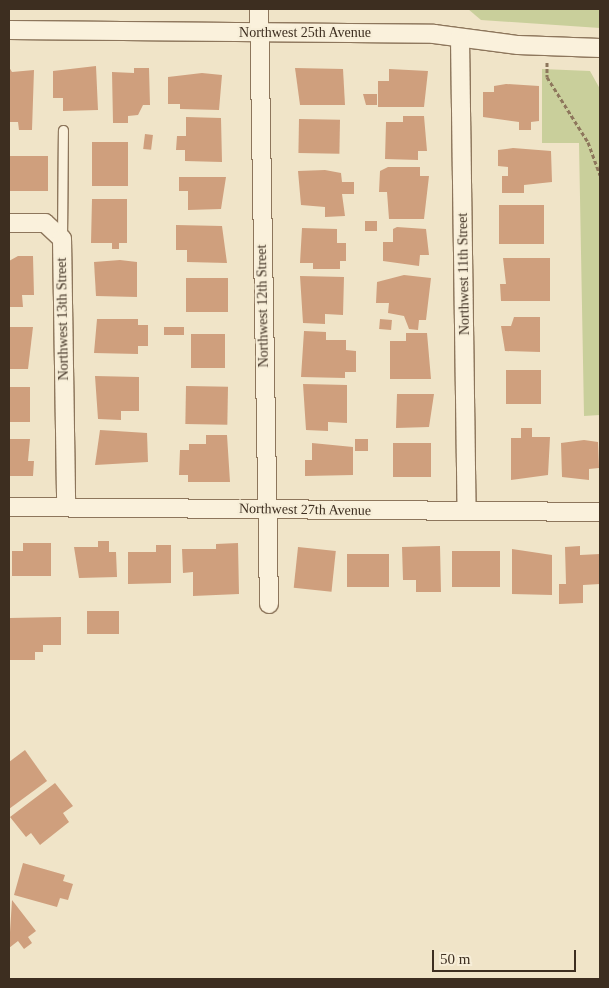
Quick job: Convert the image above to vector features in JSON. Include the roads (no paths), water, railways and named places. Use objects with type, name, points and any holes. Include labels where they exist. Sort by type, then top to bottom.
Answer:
[{"type":"street","name":"Northwest 12th Street","points":[[259,9],[268,604]]},
{"type":"street","name":"Northwest 25th Avenue","points":[[9,30],[434,34],[547,46],[600,48]]},
{"type":"street","name":"Northwest 11th Street","points":[[460,38],[467,510]]},
{"type":"street","points":[[9,223],[45,224],[62,239]]},
{"type":"street","name":"Northwest 13th Street","points":[[62,239],[66,507]]},
{"type":"street","name":"Northwest 27th Avenue","points":[[9,506],[600,512]]},
{"type":"lane","name":"Northwest 13th Street","points":[[62,239],[63,130]]}]
